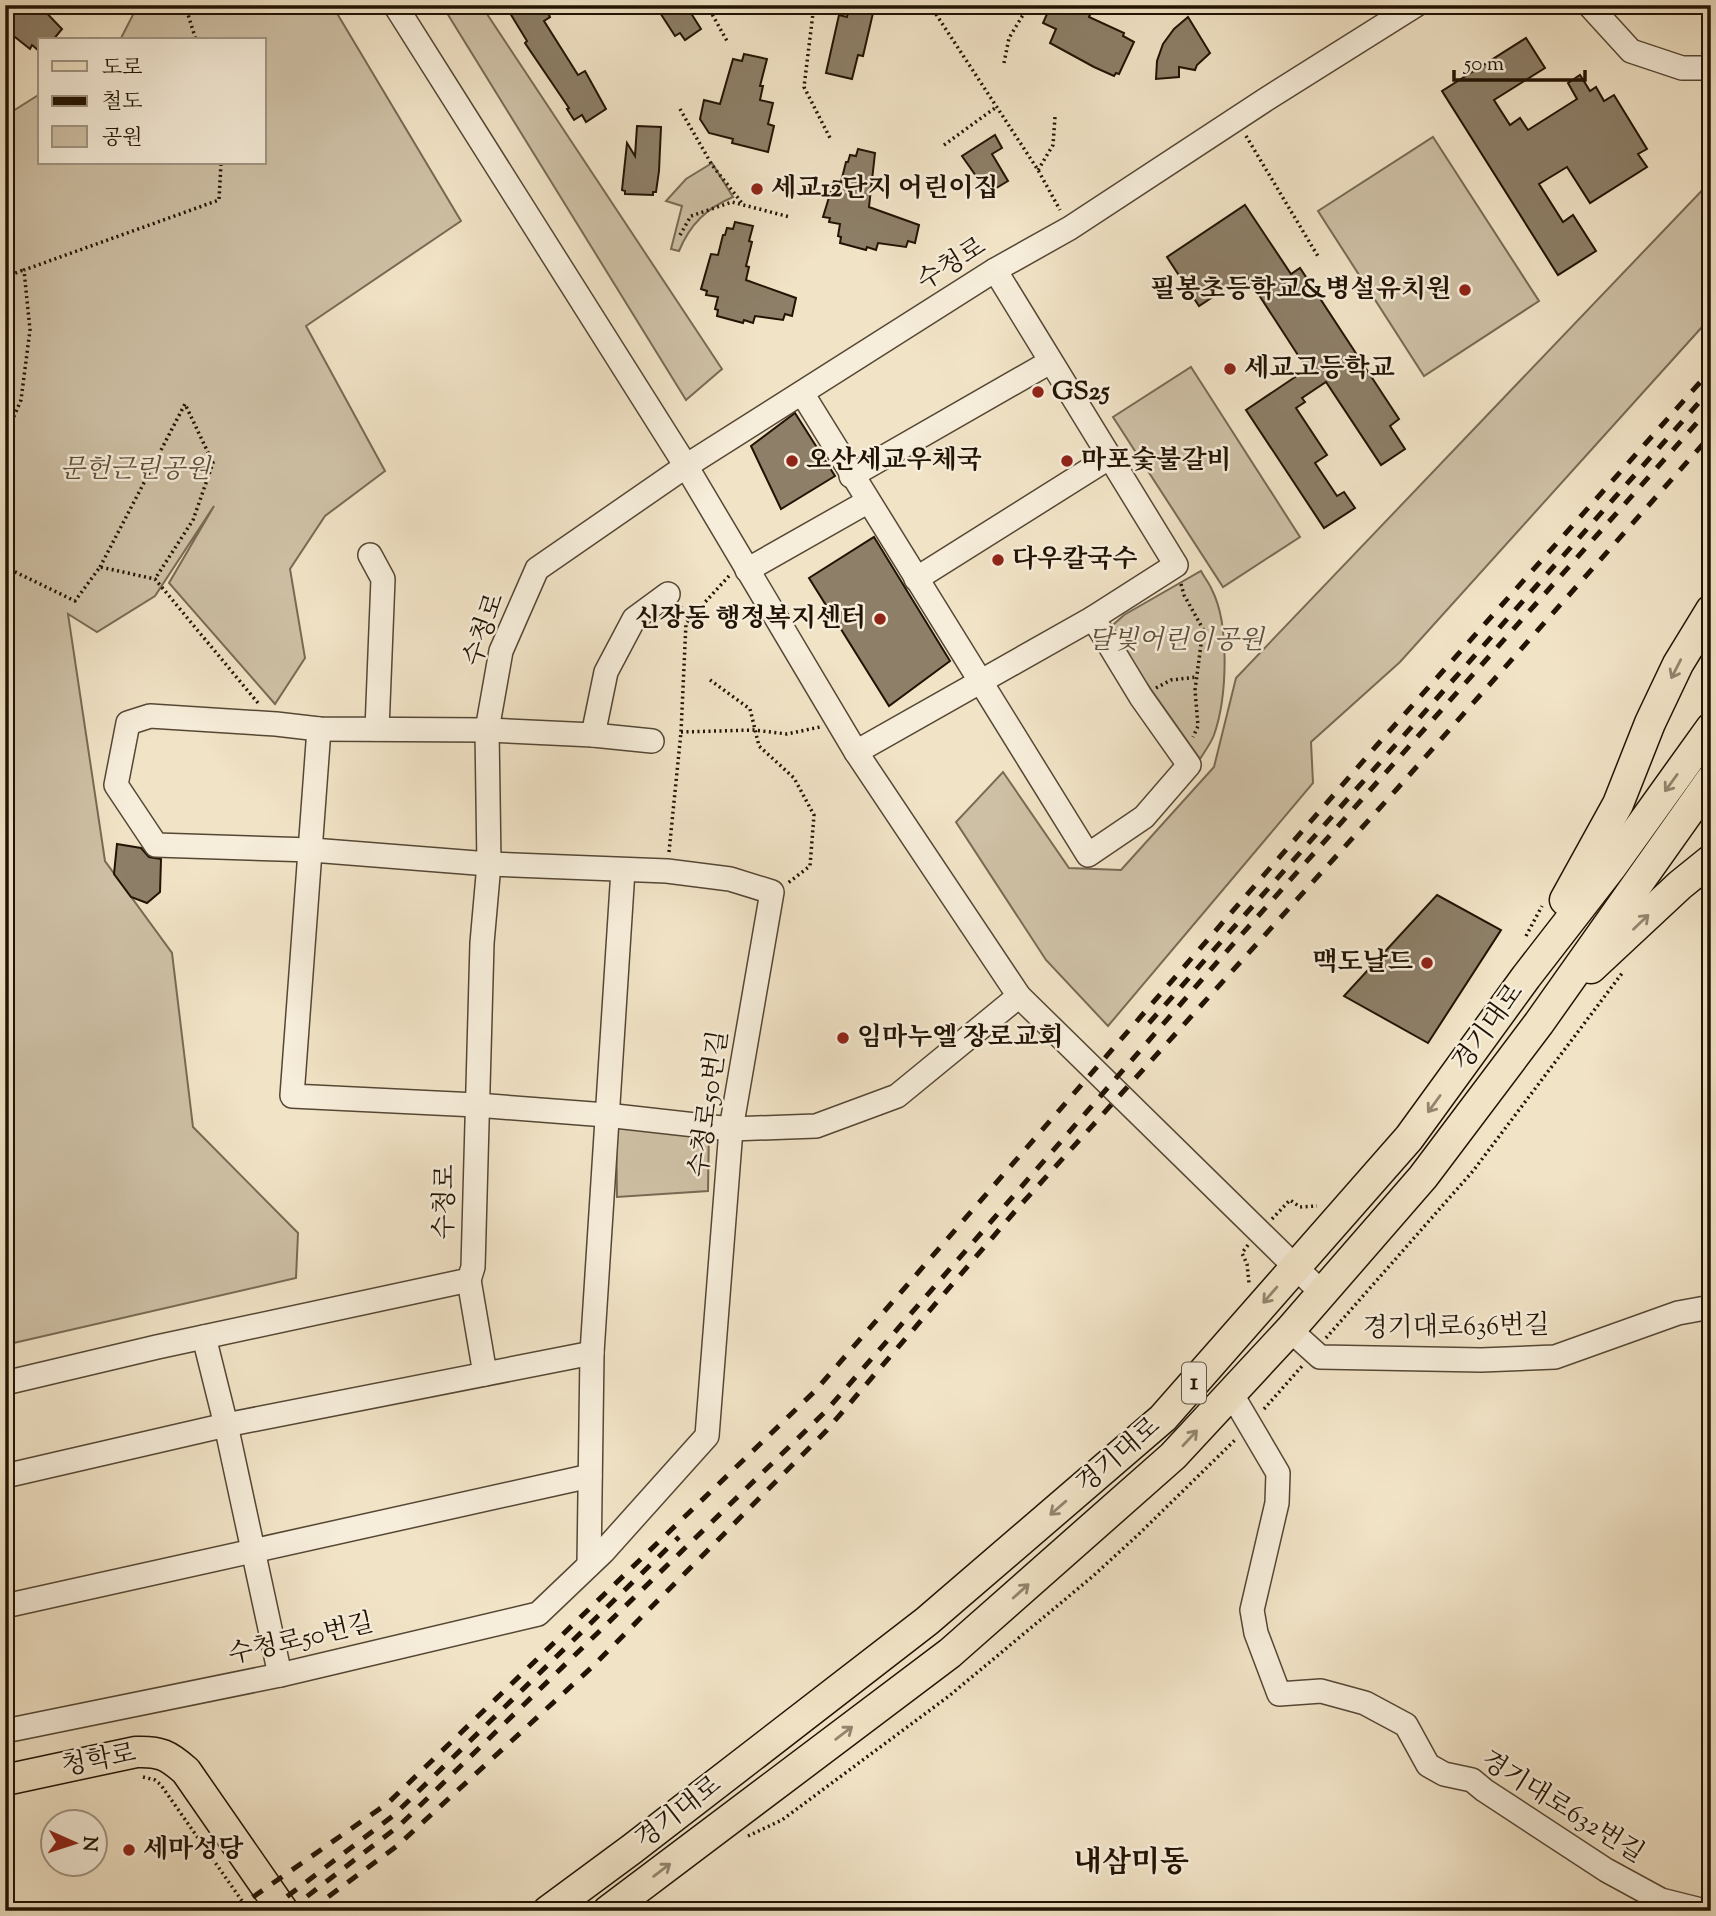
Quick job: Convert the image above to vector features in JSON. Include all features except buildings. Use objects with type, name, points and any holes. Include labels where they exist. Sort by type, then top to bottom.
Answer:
[{"type":"main road","points":[[1526,977],[1544,935],[1580,877],[1618,804],[1650,723],[1678,664],[1711,610]]},
{"type":"main road","name":"경기대로","points":[[542,1903],[632,1849],[927,1621],[1153,1427],[1409,1138],[1526,977],[1612,866],[1711,728]]},
{"type":"main road","name":"경기대로","points":[[608,1911],[950,1654],[1173,1456],[1290,1330],[1423,1177],[1555,1001],[1711,780]]},
{"type":"main road","points":[[1555,1001],[1680,885],[1711,860]]},
{"type":"main road","name":"청학로","points":[[5,1780],[136,1752],[154,1751],[170,1758],[186,1771],[283,1911]]},
{"type":"street","points":[[395,5],[686,466],[856,752],[1019,996],[1322,1293]]},
{"type":"street","name":"수청로","points":[[485,1374],[469,1280],[473,1267],[482,943],[489,864],[487,730],[501,651],[537,569],[686,466],[995,270],[1070,228],[1416,5]]},
{"type":"street","points":[[1588,5],[1631,51],[1682,68],[1711,68]]},
{"type":"street","points":[[856,752],[1093,618],[1176,565],[995,270]]},
{"type":"street","points":[[851,476],[1050,362]]},
{"type":"street","points":[[802,393],[867,502],[1088,855],[1144,817],[1189,765],[1141,696],[1093,618]]},
{"type":"street","points":[[916,579],[1110,457]]},
{"type":"street","points":[[745,566],[867,502]]},
{"type":"street","points":[[370,555],[383,579],[377,729]]},
{"type":"street","points":[[593,735],[606,673],[634,619],[668,593]]},
{"type":"street","points":[[652,741],[487,730],[319,729],[150,716],[128,723],[116,785],[156,845],[312,850],[489,864],[667,871],[730,879],[772,892]]},
{"type":"street","points":[[319,729],[292,1096],[476,1105],[606,1115],[730,1129],[816,1126],[897,1096],[1019,996]]},
{"type":"street","points":[[589,1565],[592,1353],[622,870]]},
{"type":"street","name":"수청로50번길","points":[[5,1731],[281,1675],[538,1614],[589,1565],[707,1436],[730,1129],[772,892]]},
{"type":"street","points":[[5,1383],[469,1280]]},
{"type":"street","name":"경기대로636번길","points":[[1290,1330],[1320,1357],[1456,1360],[1555,1357],[1678,1313],[1711,1307]]},
{"type":"street","points":[[204,1337],[281,1675]]},
{"type":"street","points":[[5,1476],[226,1426],[592,1353]]},
{"type":"street","name":"경기대로632번길","points":[[1231,1393],[1278,1473],[1277,1503],[1252,1611],[1256,1633],[1279,1694],[1321,1691],[1365,1703],[1406,1725],[1429,1765],[1444,1774],[1472,1780],[1606,1870],[1661,1900],[1705,1911]]},
{"type":"street","points":[[5,1606],[590,1476]]},
{"type":"path","points":[[185,5],[195,38]]},
{"type":"path","points":[[706,5],[727,41]]},
{"type":"path","points":[[814,5],[804,87],[830,138]]},
{"type":"path","points":[[930,5],[1038,170],[1070,228]]},
{"type":"path","points":[[1004,63],[1009,38],[1029,5]]},
{"type":"path","points":[[944,145],[996,107]]},
{"type":"path","points":[[680,108],[712,165],[743,204]]},
{"type":"path","points":[[1038,170],[1053,145],[1055,117]]},
{"type":"path","points":[[1236,119],[1320,258]]},
{"type":"path","points":[[5,277],[219,200],[221,164]]},
{"type":"path","points":[[680,235],[691,216],[732,202],[790,217]]},
{"type":"path","points":[[5,437],[21,400],[30,330],[24,270]]},
{"type":"path","points":[[5,567],[75,601],[100,567],[185,404],[213,463],[193,520],[155,579]]},
{"type":"path","points":[[1176,565],[1184,595],[1203,629],[1195,690],[1198,726],[1183,756]]},
{"type":"path","points":[[667,871],[681,732],[686,622],[745,566]]},
{"type":"path","points":[[100,567],[155,579],[275,724]]},
{"type":"path","points":[[1141,696],[1171,680],[1197,677]]},
{"type":"path","points":[[710,680],[751,709],[758,746],[794,778],[814,815],[810,866],[772,892]]},
{"type":"path","points":[[681,732],[754,730],[787,734],[839,723]]},
{"type":"path","points":[[1524,939],[1544,903]]},
{"type":"path","points":[[1290,1200],[1306,1208],[1325,1203]]},
{"type":"path","points":[[1242,1253],[1249,1273],[1246,1293]]},
{"type":"path","points":[[132,1776],[155,1780],[161,1785],[249,1911]]},
{"type":"path","points":[[515,1911],[542,1903]]},
{"type":"green space","name":"문헌근린공원","points":[[138,5],[332,5],[461,221],[306,326],[385,471],[325,516],[290,569],[305,658],[275,704],[169,583],[214,506],[155,596],[97,632],[68,614],[105,861],[172,953],[193,1127],[298,1233],[296,1278],[5,1345],[5,116],[38,95],[38,164],[266,164],[266,38],[121,38]]},
{"type":"green space","points":[[442,5],[481,5],[722,369],[686,400]]},
{"type":"green space","points":[[1433,137],[1539,301],[1424,376],[1318,211]]},
{"type":"green space","points":[[712,163],[733,197],[700,218],[679,251],[671,249],[682,206],[666,201],[686,179]]},
{"type":"green space","points":[[1711,181],[1711,317],[1400,662],[1311,742],[1313,783],[1108,1026],[1046,960],[956,822],[1003,772],[1069,868],[1121,870],[1214,767],[1236,678]]},
{"type":"green space","points":[[1191,367],[1300,537],[1223,587],[1113,417]]},
{"type":"green space","name":"달빛어린이공원","points":[[1201,571],[1218,605],[1225,662],[1218,720],[1213,738],[1200,759],[1114,637],[1114,624],[1124,615]]},
{"type":"green space","points":[[616,1118],[709,1125],[708,1191],[617,1197]]},
{"type":"railway","points":[[233,1911],[388,1803],[815,1391],[1378,744],[1711,370]]},
{"type":"railway","points":[[1149,1023],[1711,389]]},
{"type":"railway","points":[[288,1911],[400,1825],[826,1411],[1219,960],[1711,407]]},
{"type":"railway","points":[[309,1911],[397,1846],[591,1668],[826,1431],[1017,1209],[1396,790],[1711,435]]},
{"type":"railway","points":[[268,1911],[394,1815],[679,1537]]},
{"type":"place","name":"세교12단지 어린이집","points":[[757,189]]},
{"type":"place","name":"필봉초등학교&병설유치원","points":[[1465,290]]},
{"type":"place","name":"세교고등학교","points":[[1230,369]]},
{"type":"place","name":"GS25","points":[[1038,392]]},
{"type":"place","name":"오산세교우체국","points":[[792,461]]},
{"type":"place","name":"마포숯불갈비","points":[[1067,461]]},
{"type":"place","name":"다우칼국수","points":[[998,560]]},
{"type":"place","name":"신장동 행정복지센터","points":[[880,619]]},
{"type":"place","name":"맥도날드","points":[[1427,963]]},
{"type":"place","name":"임마누엘 장로교회","points":[[843,1038]]},
{"type":"place","name":"세마성당","points":[[129,1850]]},
{"type":"district","name":"내삼미동","points":[[1131,1863]]}]
